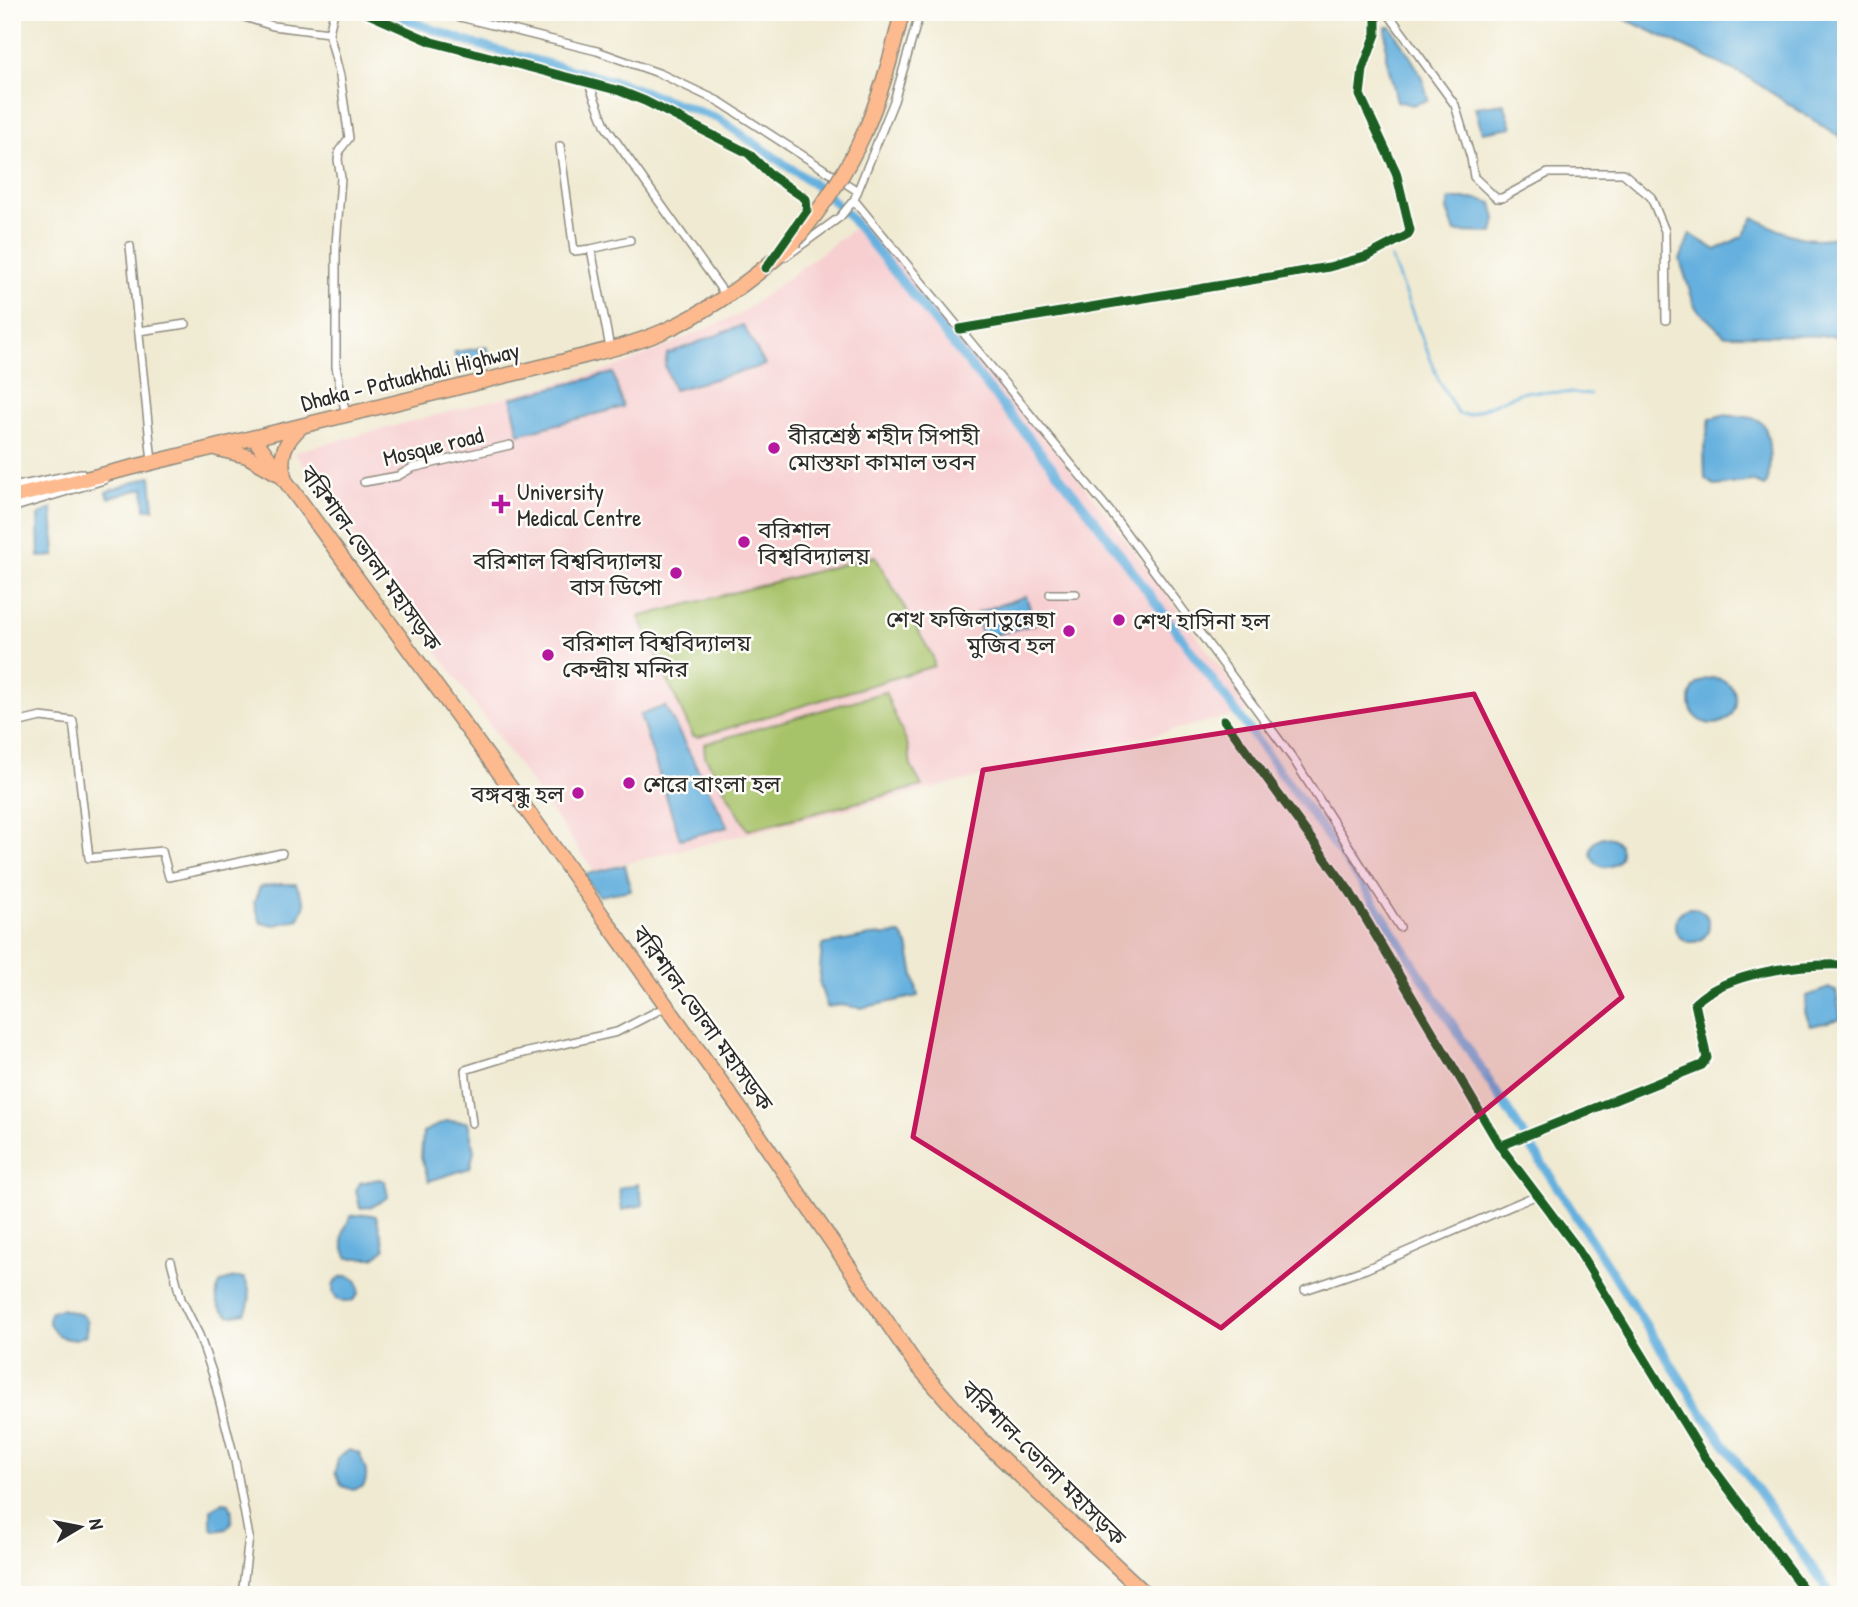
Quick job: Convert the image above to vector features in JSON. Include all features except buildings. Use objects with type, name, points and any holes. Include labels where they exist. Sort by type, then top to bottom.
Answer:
[{"type":"highway","name":"Dhaka - Patuakhali Highway","points":[[12,497],[610,348],[664,331],[727,297],[766,268],[794,242],[834,191],[866,134],[891,61],[902,12]]},
{"type":"highway","points":[[284,477],[282,456],[292,435],[302,426]]},
{"type":"highway","name":"বরিশাল-ভোলা মহাসড়ক","points":[[254,438],[667,1006],[915,1363],[980,1438],[1147,1595]]},
{"type":"highway","points":[[216,448],[247,456],[284,477]]},
{"type":"street","points":[[229,12],[273,26],[329,33]]},
{"type":"street","points":[[334,12],[329,33],[340,76],[349,138],[339,151],[341,178],[336,245],[336,367],[346,415]]},
{"type":"street","points":[[364,12],[432,42],[645,101],[748,153],[772,176],[806,199],[807,209],[766,268]]},
{"type":"street","points":[[440,12],[597,51],[661,74],[720,102],[856,190]]},
{"type":"street","points":[[766,268],[798,250],[840,217],[852,203],[894,101],[920,12]]},
{"type":"street","points":[[960,329],[1329,267],[1368,257],[1408,235],[1410,230],[1396,172],[1360,95],[1363,69],[1376,34],[1376,12]]},
{"type":"street","points":[[1387,12],[1455,104],[1472,158],[1474,177],[1496,198],[1502,198],[1548,173],[1593,172],[1623,173],[1651,197],[1665,231],[1666,320]]},
{"type":"street","points":[[589,84],[606,127],[727,297]]},
{"type":"street","points":[[559,146],[574,251],[630,240]]},
{"type":"street","points":[[852,203],[1104,504],[1294,760],[1400,927]]},
{"type":"street","points":[[130,246],[152,463]]},
{"type":"street","points":[[591,249],[610,348]]},
{"type":"street","points":[[139,331],[186,324]]},
{"type":"street","name":"Mosque road","points":[[364,482],[398,476],[412,468],[510,445]]},
{"type":"street","points":[[12,487],[82,473],[137,467]]},
{"type":"street","points":[[12,508],[85,488],[137,467]]},
{"type":"street","points":[[1050,594],[1076,594]]},
{"type":"street","points":[[12,724],[41,717],[73,721],[89,858],[162,851],[169,877],[282,853]]},
{"type":"street","points":[[1224,720],[1350,892],[1500,1146],[1577,1248],[1704,1456],[1808,1595]]},
{"type":"street","points":[[1500,1146],[1702,1065],[1707,1058],[1695,1003],[1714,991],[1730,983],[1782,969],[1846,965]]},
{"type":"street","points":[[472,1123],[465,1070],[510,1056],[617,1032],[667,1006]]},
{"type":"street","points":[[1305,1290],[1366,1269],[1537,1195]]},
{"type":"street","points":[[171,1261],[181,1298],[199,1335],[213,1375],[235,1461],[249,1537],[242,1595]]},
{"type":"highlighted area","points":[[1474,694],[1622,997],[1221,1328],[913,1137],[983,770]]},
{"type":"shaded area","name":"বরিশাল বিশ্ববিদ্যালয়","points":[[865,220],[1104,510],[1252,711],[594,871],[294,452],[598,373],[627,363],[740,314]]},
{"type":"green space","points":[[875,556],[933,657],[934,666],[699,737],[693,736],[639,617]]},
{"type":"green space","points":[[885,692],[908,746],[911,766],[922,786],[748,830],[705,756],[704,744]]},
{"type":"water","points":[[1610,12],[1846,12],[1846,141],[1744,75]]},
{"type":"water","points":[[1386,27],[1391,27],[1413,62],[1426,89],[1428,100],[1412,105],[1397,101],[1386,57]]},
{"type":"water","points":[[1504,103],[1512,127],[1482,132],[1475,107]]},
{"type":"water","points":[[1449,199],[1479,199],[1492,203],[1496,219],[1493,233],[1455,232],[1447,210]]},
{"type":"water","points":[[1754,217],[1798,237],[1821,239],[1846,234],[1846,336],[1724,335],[1695,307],[1680,260],[1690,234],[1716,250],[1743,236]]},
{"type":"water","points":[[743,325],[765,365],[674,390],[665,366],[667,354]]},
{"type":"water","points":[[487,347],[493,366],[460,372],[454,352]]},
{"type":"water","points":[[613,373],[623,407],[519,434],[511,398]]},
{"type":"water","points":[[1722,415],[1753,418],[1764,426],[1769,461],[1767,483],[1764,486],[1752,481],[1716,486],[1705,479],[1704,449],[1710,419]]},
{"type":"water","points":[[151,476],[154,509],[145,509],[144,488],[109,498],[106,492]]},
{"type":"water","points":[[52,508],[55,556],[39,557],[38,516]]},
{"type":"water","points":[[1026,596],[1035,624],[983,638],[976,613]]},
{"type":"water","points":[[1713,678],[1729,685],[1736,701],[1729,717],[1713,724],[1697,717],[1690,701],[1697,685]]},
{"type":"water","points":[[665,706],[728,827],[680,839],[640,715]]},
{"type":"water","points":[[1606,837],[1612,838],[1620,846],[1620,858],[1612,866],[1606,867],[1600,866],[1592,858],[1591,852],[1592,846],[1600,838]]},
{"type":"water","points":[[625,865],[631,890],[599,896],[583,875]]},
{"type":"water","points":[[296,884],[305,904],[299,919],[276,925],[261,923],[254,903],[260,887]]},
{"type":"water","points":[[1692,908],[1704,913],[1709,925],[1704,937],[1692,942],[1680,937],[1675,925],[1680,913]]},
{"type":"water","points":[[901,934],[908,945],[918,996],[861,1008],[839,1005],[827,1007],[819,982],[822,945],[870,936]]},
{"type":"water","points":[[1829,988],[1836,991],[1841,1019],[1811,1026],[1805,1012],[1807,996]]},
{"type":"water","points":[[447,1121],[468,1122],[474,1151],[470,1168],[429,1181],[421,1157],[423,1132]]},
{"type":"water","points":[[379,1179],[385,1181],[388,1197],[372,1207],[360,1208],[356,1190],[360,1183]]},
{"type":"water","points":[[638,1184],[643,1205],[622,1210],[619,1188]]},
{"type":"water","points":[[351,1216],[376,1216],[385,1249],[374,1258],[348,1258],[343,1242],[345,1227]]},
{"type":"water","points":[[346,1276],[355,1280],[359,1289],[355,1298],[346,1302],[337,1298],[333,1289],[337,1280]]},
{"type":"water","points":[[244,1278],[250,1300],[245,1313],[230,1316],[219,1306],[217,1292],[221,1282]]},
{"type":"water","points":[[61,1309],[83,1315],[87,1322],[86,1335],[69,1339],[55,1332],[49,1323],[50,1312]]},
{"type":"water","points":[[349,1450],[359,1453],[366,1474],[363,1487],[353,1490],[342,1486],[335,1473],[338,1458]]},
{"type":"water","points":[[223,1502],[229,1503],[232,1520],[226,1529],[215,1531],[211,1527],[211,1509]]},
{"type":"waterway","points":[[385,12],[471,43],[621,83],[719,119],[822,190],[849,216],[1092,516],[1361,882],[1703,1414],[1832,1595]]},
{"type":"waterway","points":[[1391,258],[1439,381],[1458,414],[1468,415],[1524,391],[1590,394]]},
{"type":"cycle path","points":[[364,12],[432,42],[620,91],[748,153],[772,176],[806,199],[807,210],[766,268]]},
{"type":"cycle path","points":[[960,329],[1329,267],[1368,256],[1408,235],[1410,230],[1396,172],[1360,95],[1363,69],[1376,34],[1376,12]]},
{"type":"cycle path","points":[[1224,720],[1350,892],[1500,1146],[1577,1248],[1704,1456],[1808,1595]]},
{"type":"cycle path","points":[[1500,1146],[1702,1065],[1707,1058],[1695,1003],[1709,992],[1766,972],[1809,966],[1846,965]]},
{"type":"place","name":"বীরশ্রেষ্ঠ শহীদ সিপাহী মোস্তফা কামাল ভবন","points":[[774,448]]},
{"type":"place","name":"University Medical Centre","points":[[501,504]]},
{"type":"place","name":"বরিশাল বিশ্ববিদ্যালয়","points":[[744,542]]},
{"type":"place","name":"বরিশাল বিশ্ববিদ্যালয় বাস ডিপো","points":[[676,573]]},
{"type":"place","name":"শেখ হাসিনা হল","points":[[1119,620]]},
{"type":"place","name":"শেখ ফজিলাতুন্নেছা মুজিব হল","points":[[1069,631]]},
{"type":"place","name":"বরিশাল বিশ্ববিদ্যালয় কেন্দ্রীয় মন্দির","points":[[548,655]]},
{"type":"place","name":"শেরে বাংলা হল","points":[[629,783]]},
{"type":"place","name":"বঙ্গবন্ধু হল","points":[[578,793]]}]
